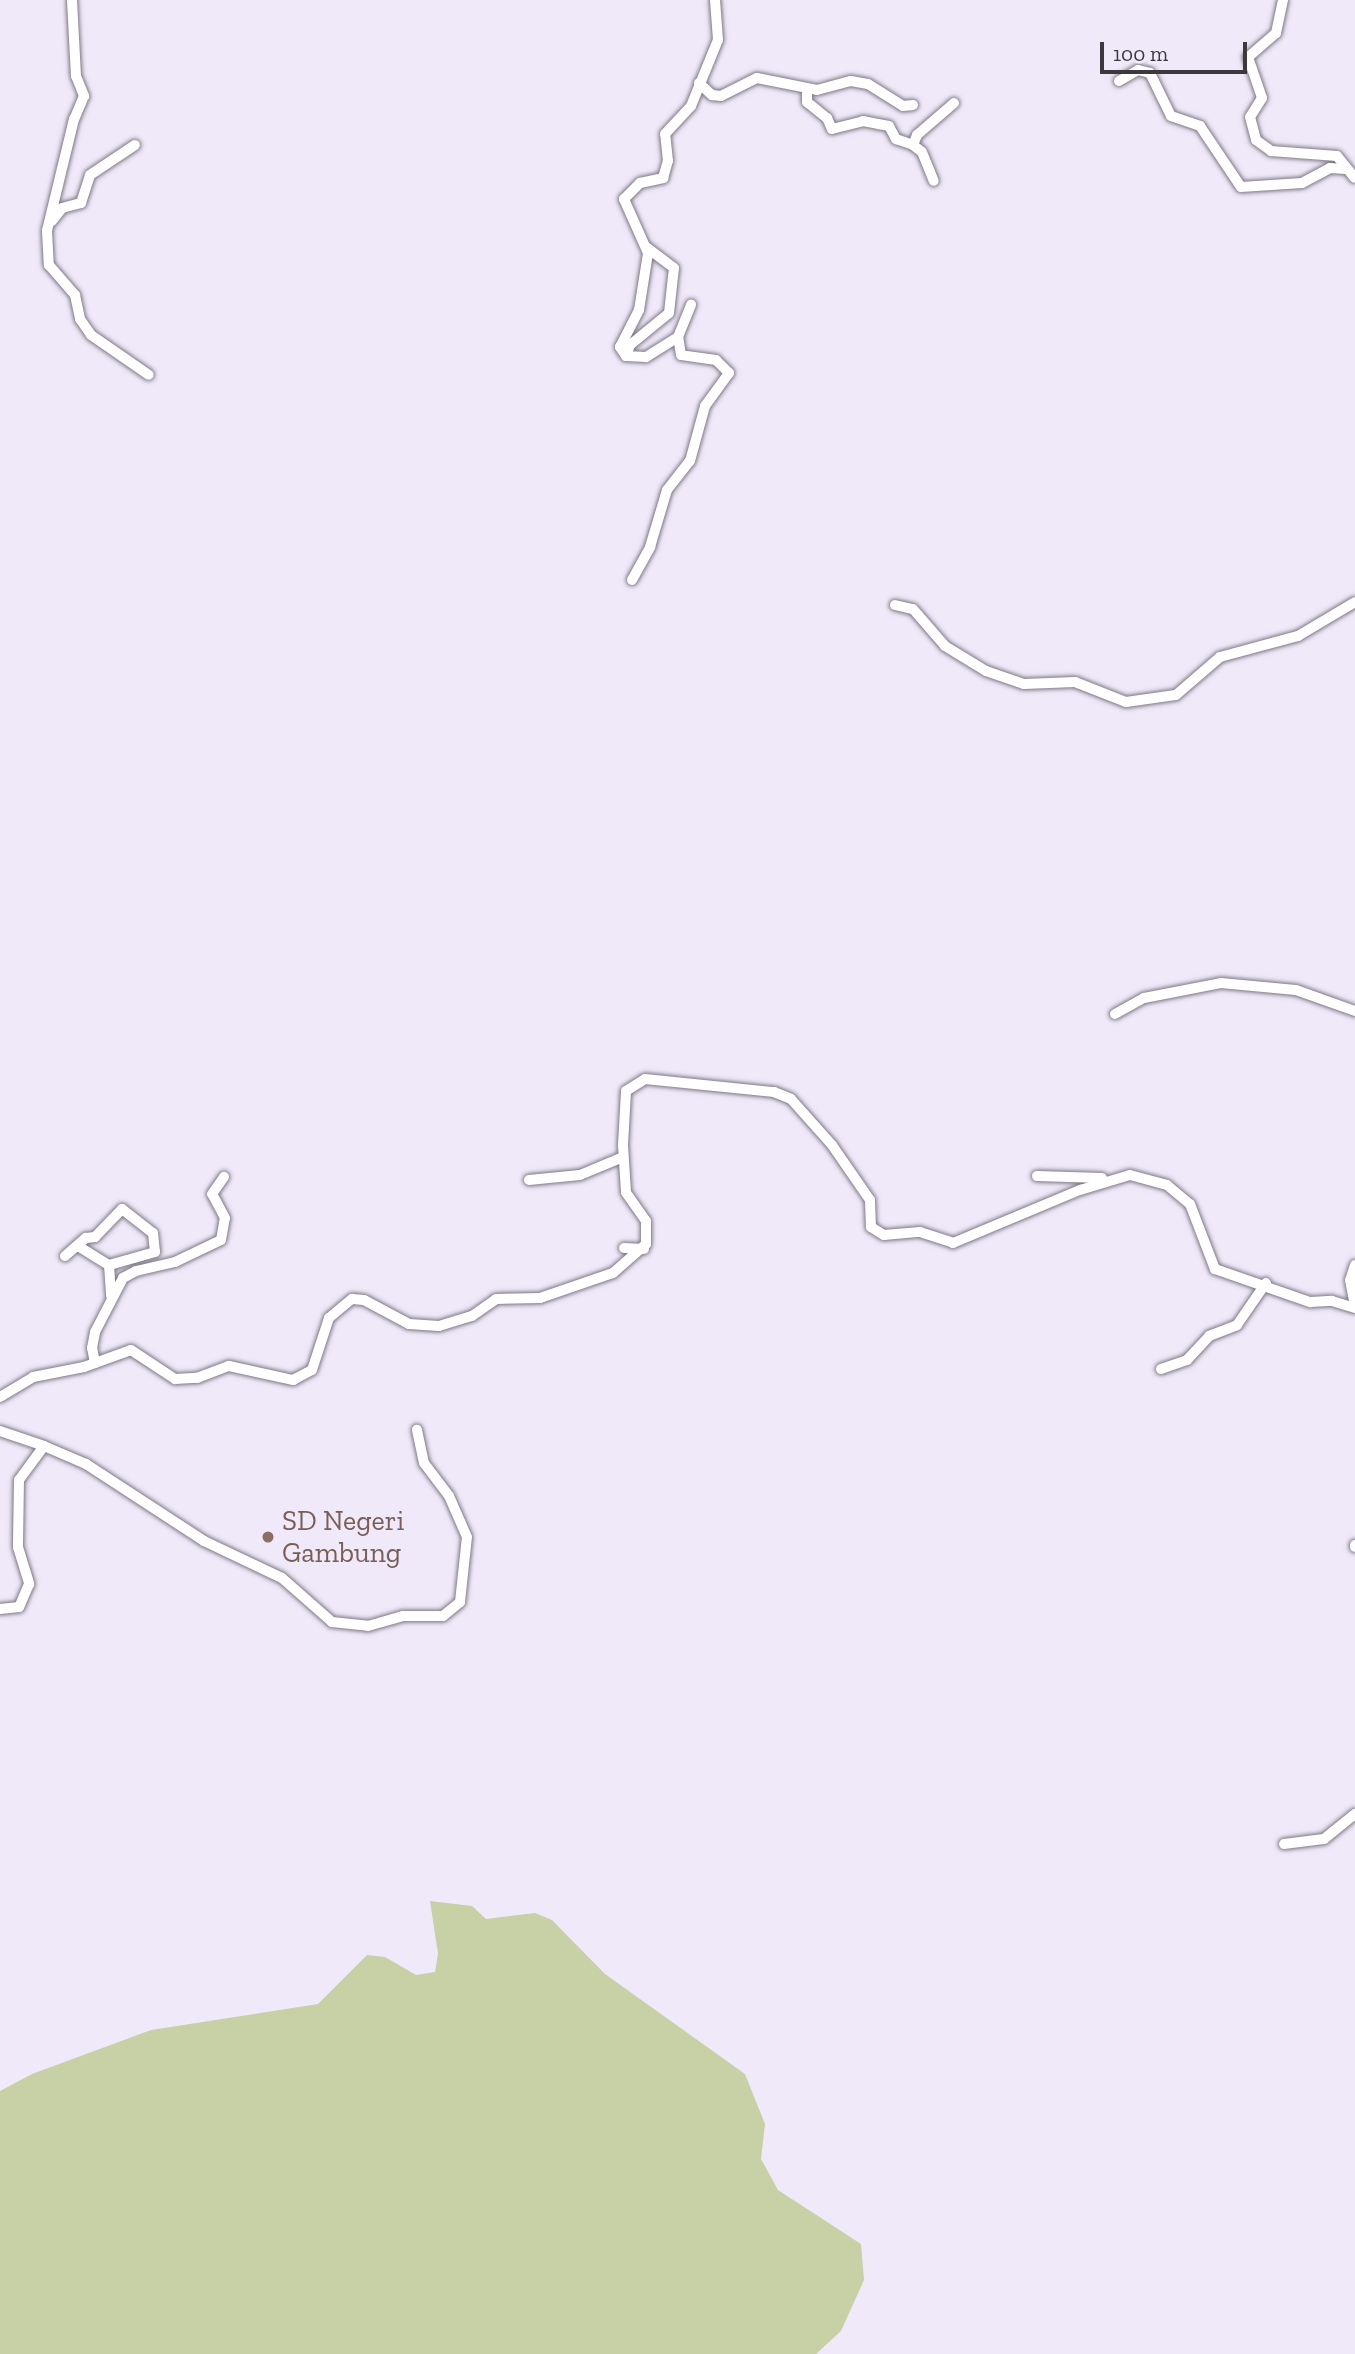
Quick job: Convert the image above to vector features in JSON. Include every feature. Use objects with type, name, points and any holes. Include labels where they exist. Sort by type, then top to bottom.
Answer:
[{"type":"street","points":[[72,0],[76,76],[84,96],[74,119],[47,231],[52,273],[75,295],[80,319],[91,335],[149,375]]},
{"type":"street","points":[[626,356],[630,345],[670,313],[674,268],[647,248],[624,199],[640,183],[663,178],[668,161],[665,134],[691,106],[718,40],[715,0]]},
{"type":"street","points":[[1283,0],[1281,24],[1272,39],[1248,57],[1262,98],[1250,117],[1253,132],[1265,150],[1306,156],[1332,154],[1355,178]]},
{"type":"street","points":[[1119,81],[1138,70],[1150,73],[1171,116],[1200,125],[1241,187],[1302,183],[1326,170],[1346,169]]},
{"type":"street","points":[[699,83],[712,95],[722,96],[757,78],[807,89],[851,81],[868,84],[903,106],[913,105]]},
{"type":"street","points":[[807,89],[807,102],[827,118],[832,130],[863,121],[889,126],[896,139],[913,145],[922,152],[934,181]]},
{"type":"street","points":[[913,145],[917,135],[954,103]]},
{"type":"street","points":[[47,231],[62,208],[83,201],[90,175],[135,145]]},
{"type":"street","points":[[626,356],[620,343],[639,310],[647,248]]},
{"type":"street","points":[[632,580],[650,547],[667,490],[690,461],[705,406],[727,380],[722,363],[681,355],[678,337],[691,304]]},
{"type":"street","points":[[626,356],[646,357],[678,337]]},
{"type":"street","points":[[895,605],[918,612],[945,646],[986,671],[1024,684],[1074,682],[1126,702],[1176,695],[1196,682],[1215,660],[1298,636],[1355,602]]},
{"type":"street","points":[[1115,1014],[1144,998],[1221,983],[1296,990],[1355,1011]]},
{"type":"street","points":[[0,1396],[33,1377],[95,1363],[131,1350],[175,1379],[197,1378],[229,1366],[289,1381],[312,1370],[329,1318],[352,1299],[364,1300],[409,1324],[439,1326],[472,1316],[499,1298],[540,1298],[595,1281],[619,1269],[644,1249],[647,1226],[628,1196],[623,1157],[626,1091],[645,1079],[774,1091],[791,1099],[832,1145],[870,1200],[871,1227],[884,1235],[915,1231],[953,1243],[1080,1190],[1130,1175]]},
{"type":"street","points":[[529,1180],[580,1175],[623,1157]]},
{"type":"street","points":[[1037,1176],[1091,1180],[1130,1175],[1167,1185],[1190,1204],[1215,1269],[1266,1283],[1310,1302],[1332,1301],[1355,1306],[1350,1287],[1355,1265]]},
{"type":"street","points":[[95,1363],[92,1348],[95,1332],[111,1296],[136,1270],[175,1262],[221,1240],[225,1219],[212,1194],[224,1177]]},
{"type":"street","points":[[65,1256],[86,1237],[95,1237],[122,1209],[153,1233],[158,1248],[109,1265]]},
{"type":"street","points":[[78,1246],[109,1265]]},
{"type":"street","points":[[624,1248],[644,1249]]},
{"type":"street","points":[[109,1265],[111,1296]]},
{"type":"street","points":[[1161,1369],[1187,1360],[1209,1336],[1237,1325],[1266,1283]]},
{"type":"street","points":[[0,1431],[86,1464],[204,1541],[282,1578],[331,1622],[368,1626],[403,1616],[443,1616],[460,1602],[467,1537],[449,1496],[424,1464],[417,1430]]},
{"type":"street","points":[[0,1609],[19,1607],[29,1584],[18,1547],[19,1480],[43,1449]]},
{"type":"street","points":[[1284,1844],[1324,1839],[1355,1814]]},
{"type":"green space","points":[[430,1901],[472,1906],[486,1919],[535,1913],[552,1920],[605,1974],[745,2074],[765,2124],[761,2159],[778,2190],[861,2244],[864,2280],[841,2331],[816,2354],[0,2354],[0,2091],[32,2074],[151,2030],[318,2004],[367,1955],[385,1957],[416,1975],[435,1972],[438,1954]]},
{"type":"place","name":"SD Negeri Gambung","points":[[268,1537]]}]
